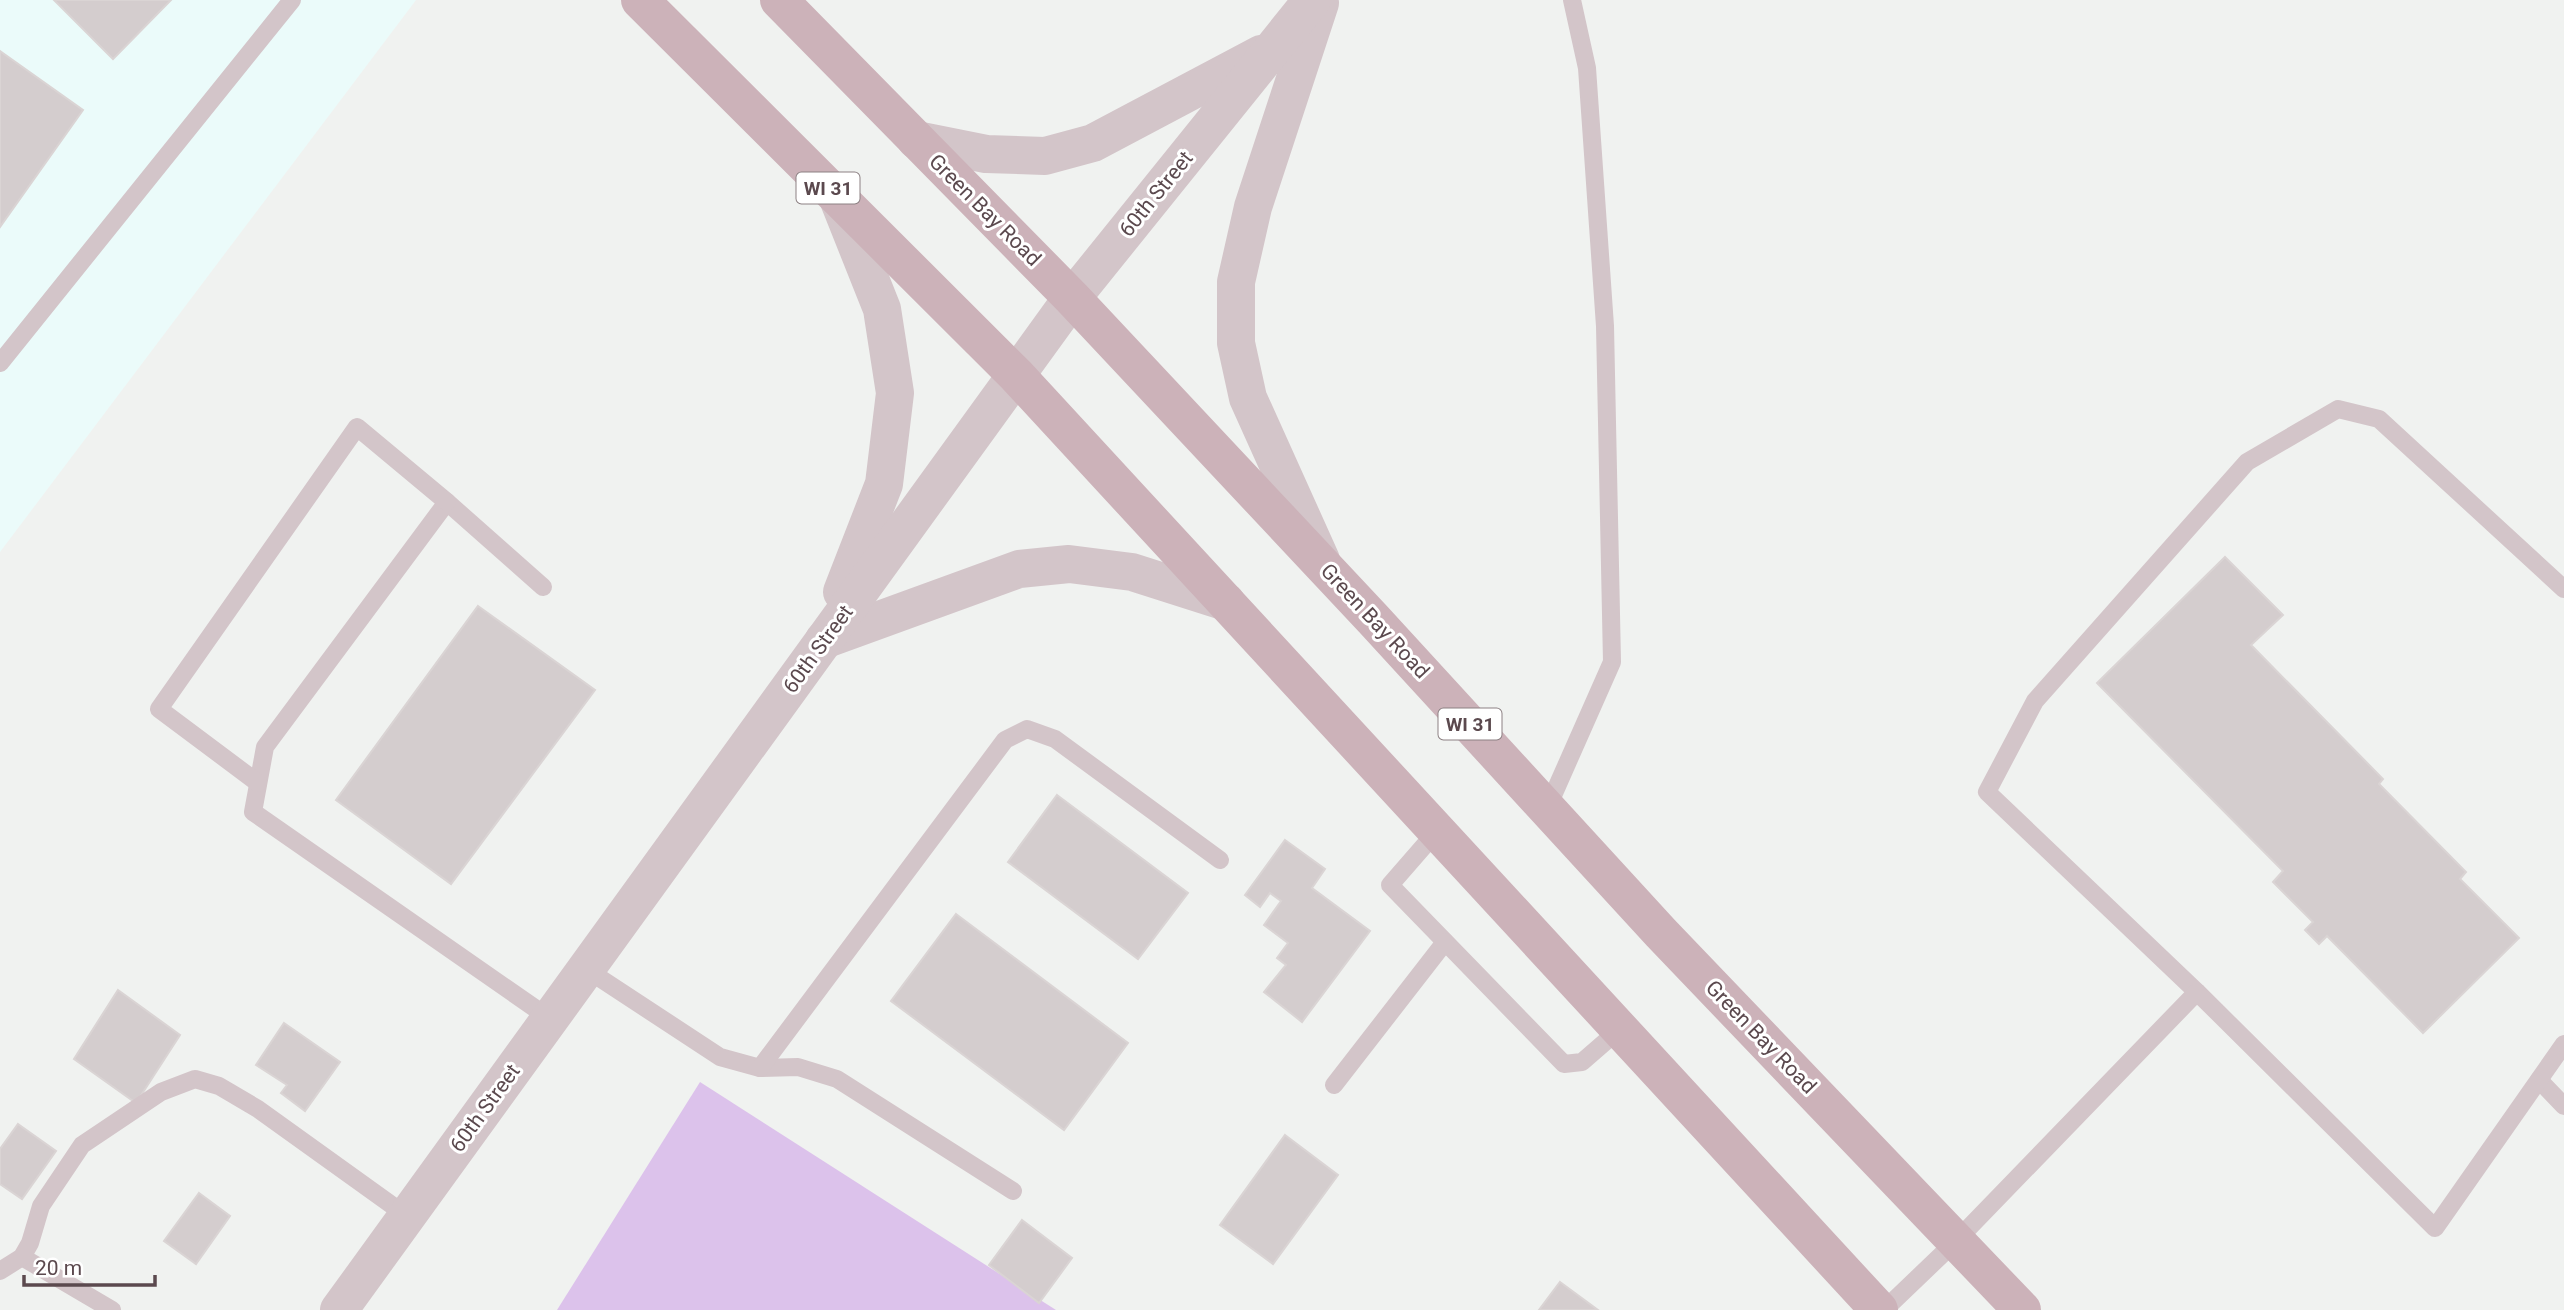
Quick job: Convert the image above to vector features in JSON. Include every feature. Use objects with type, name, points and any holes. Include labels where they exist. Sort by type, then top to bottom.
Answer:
[{"type":"main road","name":"WI 31","points":[[640,0],[1016,375],[1879,1310]]},
{"type":"main road","name":"Green Bay Road","points":[[779,0],[1072,298],[1323,565],[1661,933],[2022,1310]]},
{"type":"street","name":"60th Street","points":[[339,1310],[1072,298],[1312,0]]},
{"type":"street","points":[[1321,0],[1253,207],[1236,282],[1236,343],[1248,398],[1323,565]]},
{"type":"street","points":[[916,140],[986,154],[1045,156],[1057,153],[1093,143],[1275,46]]},
{"type":"street","points":[[824,640],[884,484],[895,393],[882,309],[837,196]]},
{"type":"street","points":[[824,640],[1019,569],[1069,564],[1132,572],[1226,602]]},
{"type":"lane","points":[[0,363],[292,0]]},
{"type":"lane","points":[[1547,809],[1612,662],[1605,326],[1587,68],[1572,0]]},
{"type":"lane","points":[[2564,589],[2379,419],[2338,409],[2247,462],[2035,701],[1987,792],[2197,992],[2435,1228],[2564,1044]]},
{"type":"lane","points":[[258,783],[159,709],[357,427],[543,587]]},
{"type":"lane","points":[[447,502],[265,747],[253,812],[550,1018]]},
{"type":"lane","points":[[760,1068],[1005,740],[1027,729],[1055,739],[1220,860]]},
{"type":"lane","points":[[1437,831],[1390,885],[1564,1064],[1582,1062],[1620,1029]]},
{"type":"lane","points":[[1334,1085],[1445,942]]},
{"type":"lane","points":[[586,969],[720,1057],[760,1068],[798,1067],[837,1079],[1013,1191]]},
{"type":"lane","points":[[1884,1310],[1956,1241],[2197,992]]},
{"type":"lane","points":[[0,1271],[22,1257],[30,1243],[41,1206],[82,1145],[162,1092],[195,1079],[219,1086],[258,1109],[407,1216]]},
{"type":"lane","points":[[2539,1080],[2564,1106]]},
{"type":"lane","points":[[22,1257],[112,1310]]},
{"type":"shaded area","points":[[0,0],[416,0],[0,552]]},
{"type":"shaded area","points":[[700,1082],[1056,1310],[557,1310]]},
{"type":"building","points":[[54,0],[171,0],[113,59]]},
{"type":"building","points":[[0,51],[83,110],[0,227]]},
{"type":"building","points":[[2225,557],[2283,615],[2251,645],[2383,779],[2379,784],[2466,872],[2460,879],[2519,938],[2423,1033],[2327,936],[2319,944],[2305,930],[2313,922],[2273,882],[2283,871],[2097,683]]},
{"type":"building","points":[[478,606],[595,690],[451,884],[336,800]]},
{"type":"building","points":[[1057,795],[1188,893],[1138,959],[1008,862]]},
{"type":"building","points":[[1285,840],[1325,869],[1312,888],[1370,931],[1302,1022],[1264,992],[1286,965],[1277,958],[1288,943],[1264,925],[1281,901],[1270,893],[1260,907],[1245,895]]},
{"type":"building","points":[[956,914],[1128,1043],[1064,1130],[891,1001]]},
{"type":"building","points":[[118,990],[180,1035],[136,1103],[74,1059]]},
{"type":"building","points":[[284,1023],[340,1062],[305,1111],[281,1093],[287,1085],[256,1065]]},
{"type":"building","points":[[18,1124],[56,1151],[22,1199],[0,1184],[0,1149]]},
{"type":"building","points":[[1285,1135],[1338,1175],[1273,1264],[1220,1225]]},
{"type":"building","points":[[199,1193],[230,1216],[196,1264],[164,1241]]},
{"type":"building","points":[[1022,1220],[1072,1258],[1039,1303],[989,1265]]},
{"type":"building","points":[[1560,1282],[1598,1310],[1539,1310]]}]
